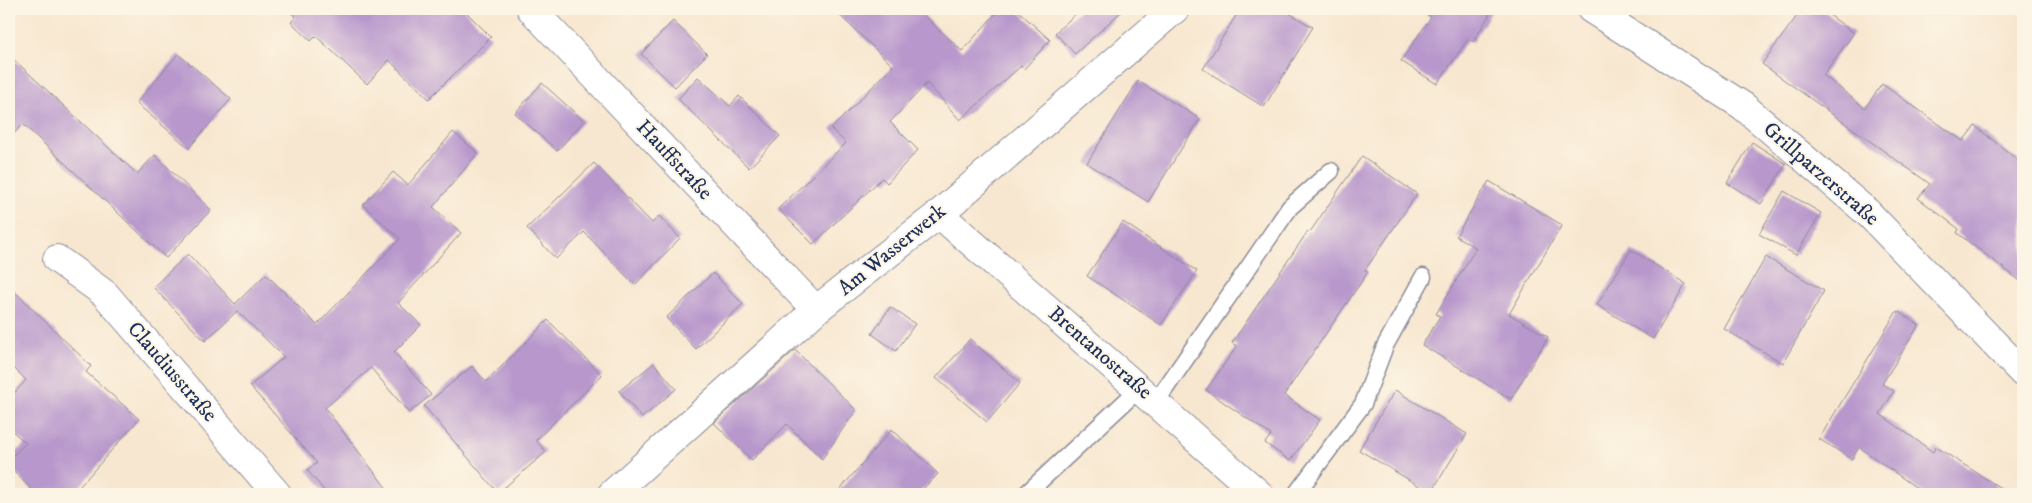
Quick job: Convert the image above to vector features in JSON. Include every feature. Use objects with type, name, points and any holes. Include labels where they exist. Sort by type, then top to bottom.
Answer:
[{"type":"street","name":"Hauffstraße","points":[[531,9],[816,310]]},
{"type":"street","name":"Am Wasserwerk","points":[[612,494],[816,310],[939,214],[1175,9]]},
{"type":"street","name":"Grillparzerstraße","points":[[1591,9],[1742,106],[1868,213],[2023,373]]},
{"type":"street","name":"Brentanostraße","points":[[939,214],[1260,494]]},
{"type":"street","name":"Claudiusstraße","points":[[57,259],[105,294],[277,494]]},
{"type":"lane","points":[[1026,494],[1148,395],[1290,207],[1330,172]]},
{"type":"lane","points":[[1296,494],[1363,404],[1385,346],[1423,277]]},
{"type":"building","points":[[286,9],[463,9],[491,37],[429,99],[389,60],[367,84],[316,36],[311,41],[291,22],[296,17]]},
{"type":"building","points":[[833,9],[917,9],[962,51],[1000,9],[1016,9],[1050,40],[1024,69],[1021,66],[960,120],[927,83],[890,122],[918,150],[887,183],[882,178],[813,244],[778,209],[846,143],[831,129],[893,66]]},
{"type":"building","points":[[1081,9],[1124,9],[1075,54],[1055,33]]},
{"type":"building","points":[[1240,9],[1282,9],[1313,27],[1264,107],[1203,69]]},
{"type":"building","points":[[1418,9],[1493,9],[1473,42],[1468,39],[1437,84],[1401,61],[1431,17]]},
{"type":"building","points":[[1802,9],[1821,9],[1854,33],[1823,75],[1865,108],[1882,84],[1963,141],[1975,126],[2023,164],[2023,283],[1957,233],[1959,229],[1918,198],[1930,184],[1762,64]]},
{"type":"building","points":[[673,21],[707,54],[675,87],[641,54]]},
{"type":"building","points":[[178,54],[231,99],[189,148],[136,103]]},
{"type":"building","points":[[9,55],[137,174],[155,155],[211,210],[166,258],[23,124],[9,139]]},
{"type":"building","points":[[698,77],[730,106],[739,96],[780,136],[749,168],[678,99]]},
{"type":"building","points":[[1138,81],[1200,119],[1148,202],[1087,163]]},
{"type":"building","points":[[542,83],[584,121],[557,151],[515,113]]},
{"type":"building","points":[[453,132],[478,153],[433,207],[461,233],[398,303],[421,325],[394,352],[431,395],[409,413],[371,368],[325,408],[391,494],[327,494],[307,470],[317,463],[250,386],[284,357],[237,311],[205,341],[153,287],[188,254],[235,304],[266,274],[317,325],[400,239],[363,205],[393,172],[408,185]]},
{"type":"building","points":[[1752,142],[1786,164],[1761,204],[1727,183]]},
{"type":"building","points":[[1362,156],[1417,194],[1365,270],[1368,272],[1284,395],[1320,420],[1290,461],[1265,443],[1271,435],[1206,390],[1237,346],[1232,343],[1308,231],[1310,232]]},
{"type":"building","points":[[594,163],[652,223],[659,216],[680,238],[635,285],[584,232],[556,259],[527,228]]},
{"type":"building","points":[[1489,181],[1562,225],[1509,314],[1548,337],[1511,399],[1422,345],[1440,316],[1436,314],[1476,248],[1456,236]]},
{"type":"building","points":[[1784,191],[1821,213],[1796,255],[1759,234]]},
{"type":"building","points":[[1123,222],[1197,271],[1161,325],[1087,276]]},
{"type":"building","points":[[1631,250],[1686,284],[1653,339],[1597,305]]},
{"type":"building","points":[[1766,257],[1824,291],[1783,363],[1724,329]]},
{"type":"building","points":[[713,273],[743,304],[696,349],[666,318]]},
{"type":"building","points":[[9,286],[91,366],[86,372],[139,419],[73,494],[36,494],[9,466],[9,459],[26,443],[9,428],[9,399],[26,380],[9,363]]},
{"type":"building","points":[[890,307],[915,324],[896,351],[872,334]]},
{"type":"building","points":[[1897,311],[1919,325],[1882,384],[1894,391],[1880,414],[1933,452],[1936,447],[2010,494],[1925,494],[1859,447],[1852,459],[1819,439]]},
{"type":"building","points":[[548,320],[602,375],[536,440],[546,452],[498,493],[424,406],[472,366],[486,382]]},
{"type":"building","points":[[970,339],[1020,383],[987,422],[936,378]]},
{"type":"building","points":[[795,350],[856,410],[822,459],[787,424],[752,460],[714,423]]},
{"type":"building","points":[[654,363],[676,389],[642,418],[619,391]]},
{"type":"building","points":[[1395,390],[1467,434],[1431,493],[1359,450]]},
{"type":"building","points":[[892,429],[938,474],[918,494],[836,494]]}]
